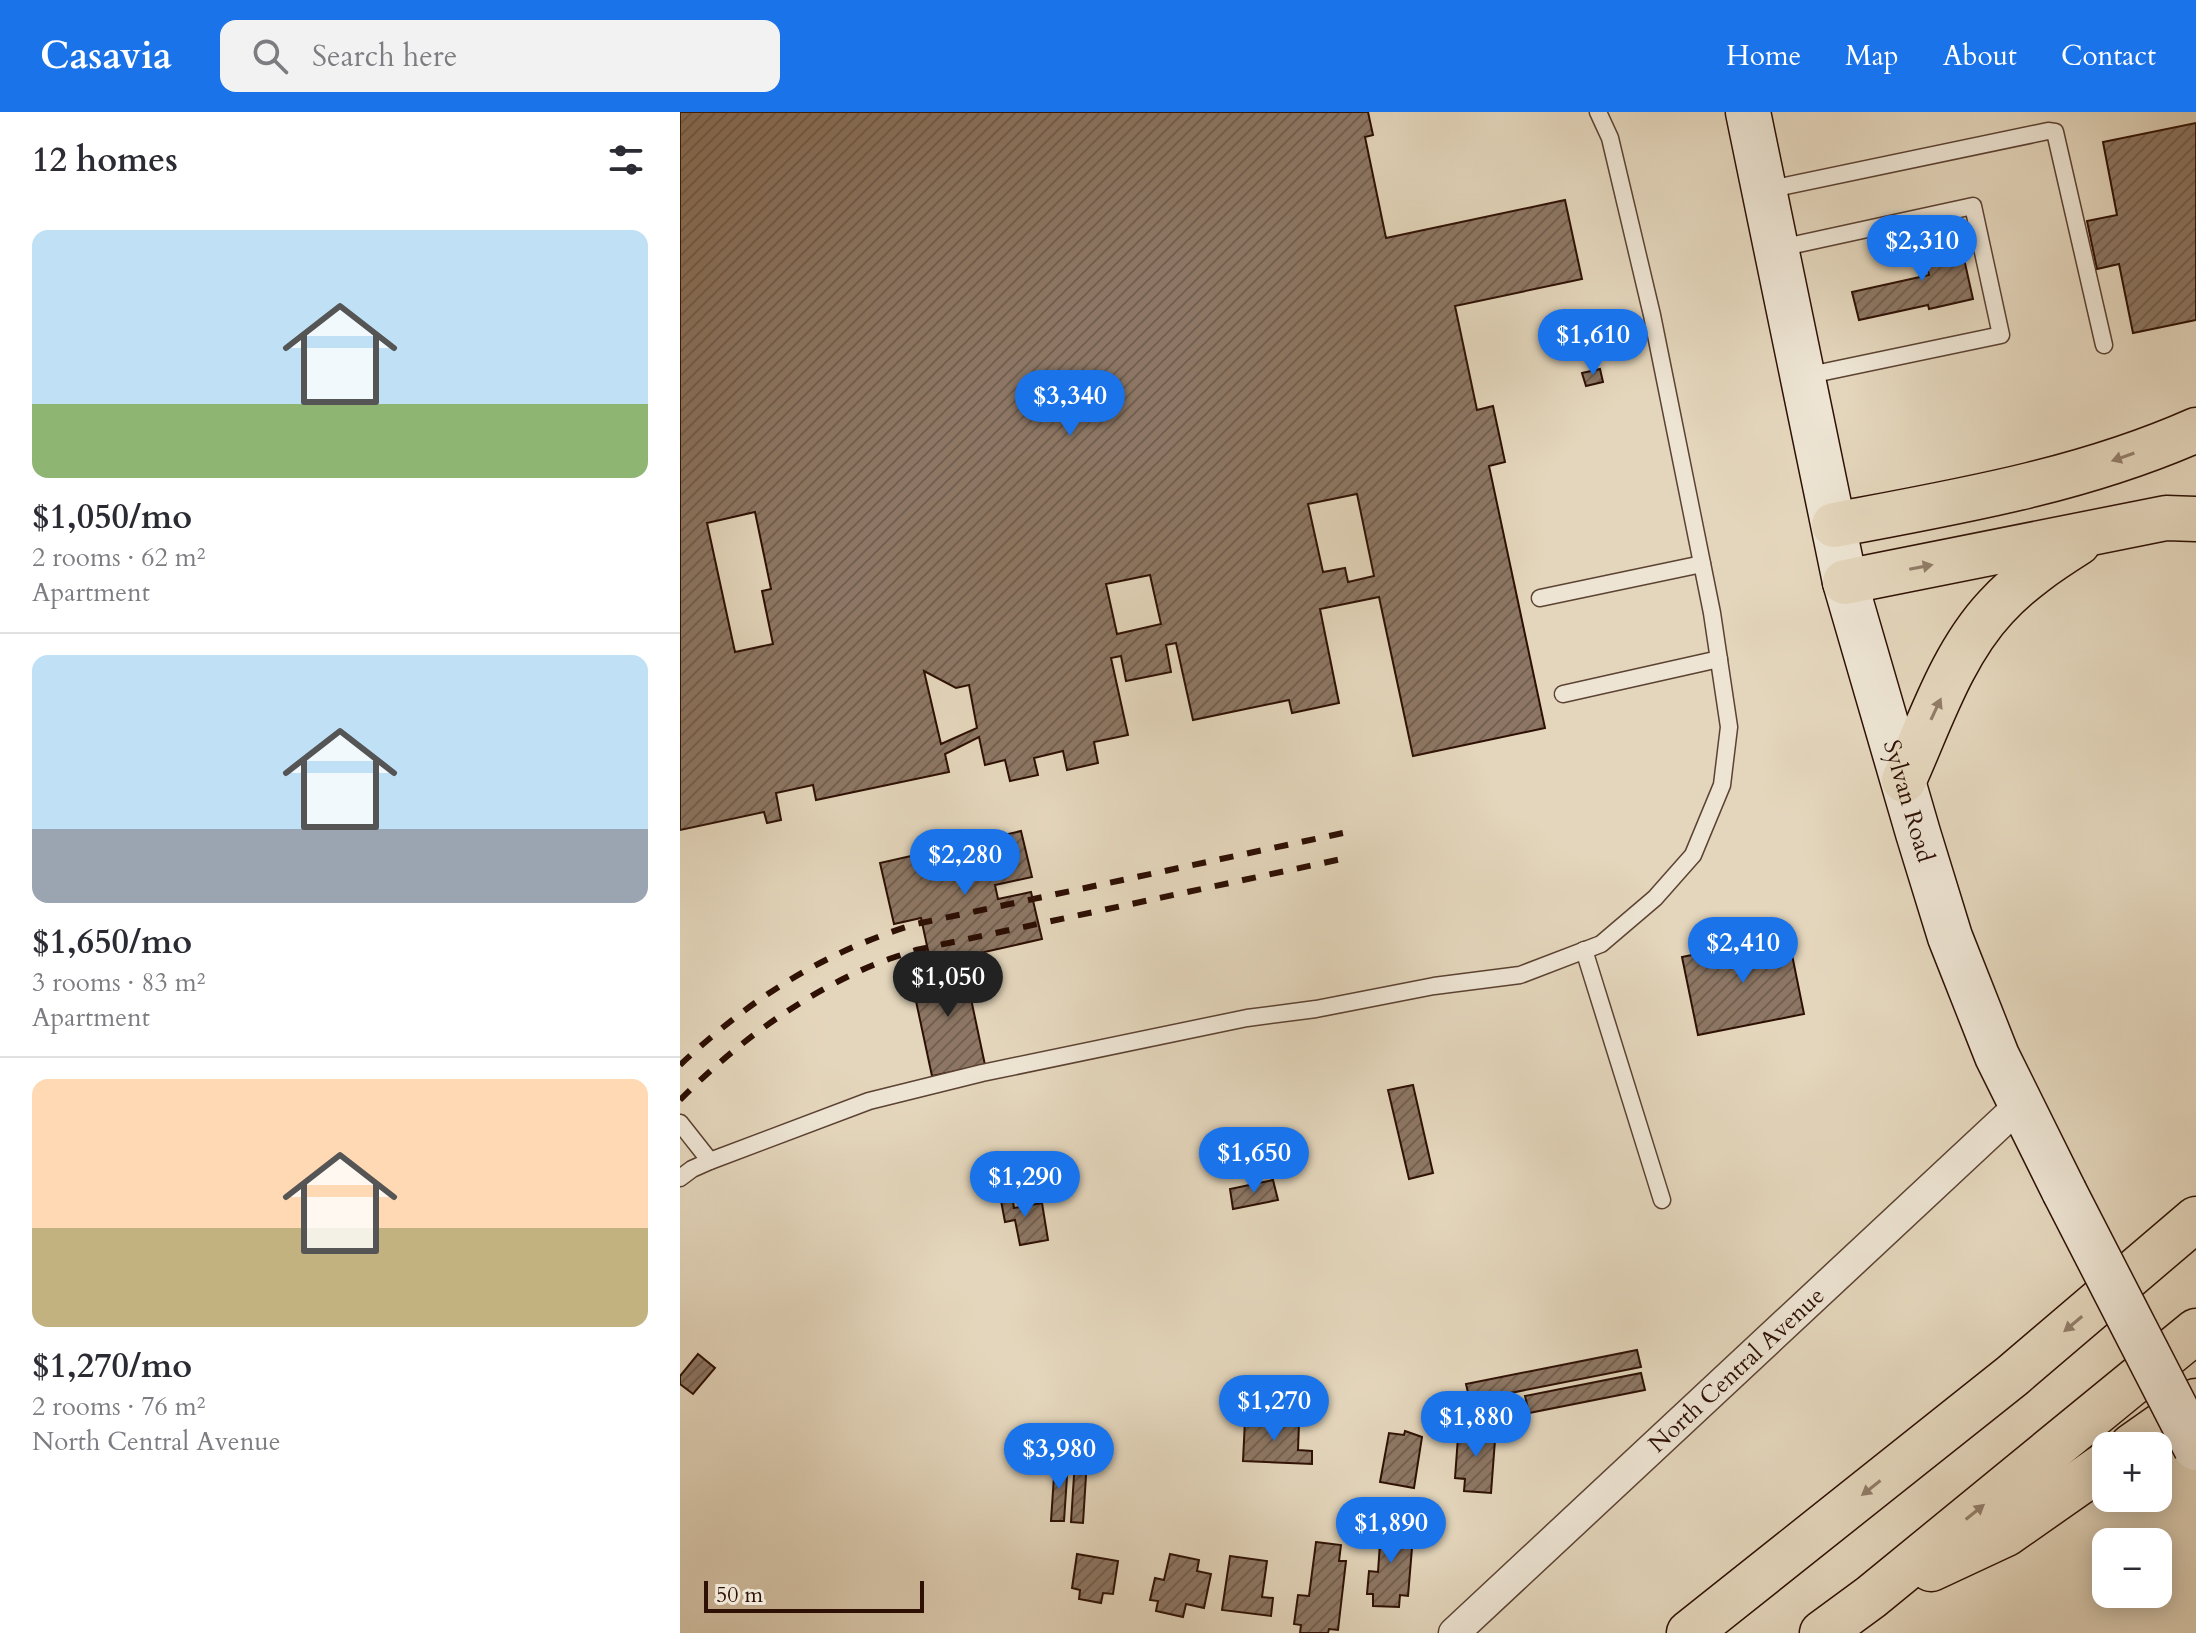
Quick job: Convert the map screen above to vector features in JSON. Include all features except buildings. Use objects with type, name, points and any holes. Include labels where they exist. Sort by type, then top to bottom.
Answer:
[{"type":"highway","points":[[1834,525],[1993,496],[2097,466],[2196,430]]},
{"type":"highway","points":[[1845,582],[2166,518],[2196,519]]},
{"type":"highway","points":[[1904,780],[1964,650],[1995,608],[2035,570],[2094,532]]},
{"type":"highway","points":[[1689,1633],[2012,1376],[2196,1219]]},
{"type":"highway","points":[[1822,1633],[1871,1597],[2196,1331]]},
{"type":"highway","points":[[2152,1432],[2196,1401]]},
{"type":"highway","points":[[1871,1597],[2006,1534],[2092,1474]]},
{"type":"main road","name":"Sylvan Road","points":[[1748,112],[1845,582],[1950,937],[2020,1105],[2196,1448]]},
{"type":"street","name":"North Central Avenue","points":[[1454,1633],[2020,1105]]},
{"type":"lane","points":[[680,1178],[710,1161],[869,1101],[982,1073],[1247,1018],[1316,1009],[1434,986],[1520,975],[1601,944],[1655,898],[1693,855],[1722,785],[1729,727],[1702,564],[1652,315],[1610,138],[1598,112]]},
{"type":"lane","points":[[1764,190],[2055,132],[2104,345]]},
{"type":"lane","points":[[1776,249],[1973,206],[2001,335],[1804,376]]},
{"type":"lane","points":[[1540,598],[1702,564]]},
{"type":"lane","points":[[1563,694],[1719,659]]},
{"type":"lane","points":[[1584,950],[1662,1200]]},
{"type":"lane","points":[[680,1123],[710,1161]]},
{"type":"railway","points":[[680,1065],[733,1019],[789,980],[882,935],[916,924],[1343,833]]},
{"type":"railway","points":[[680,1100],[721,1061],[789,1010],[838,981],[883,961],[916,950],[1351,857]]}]
